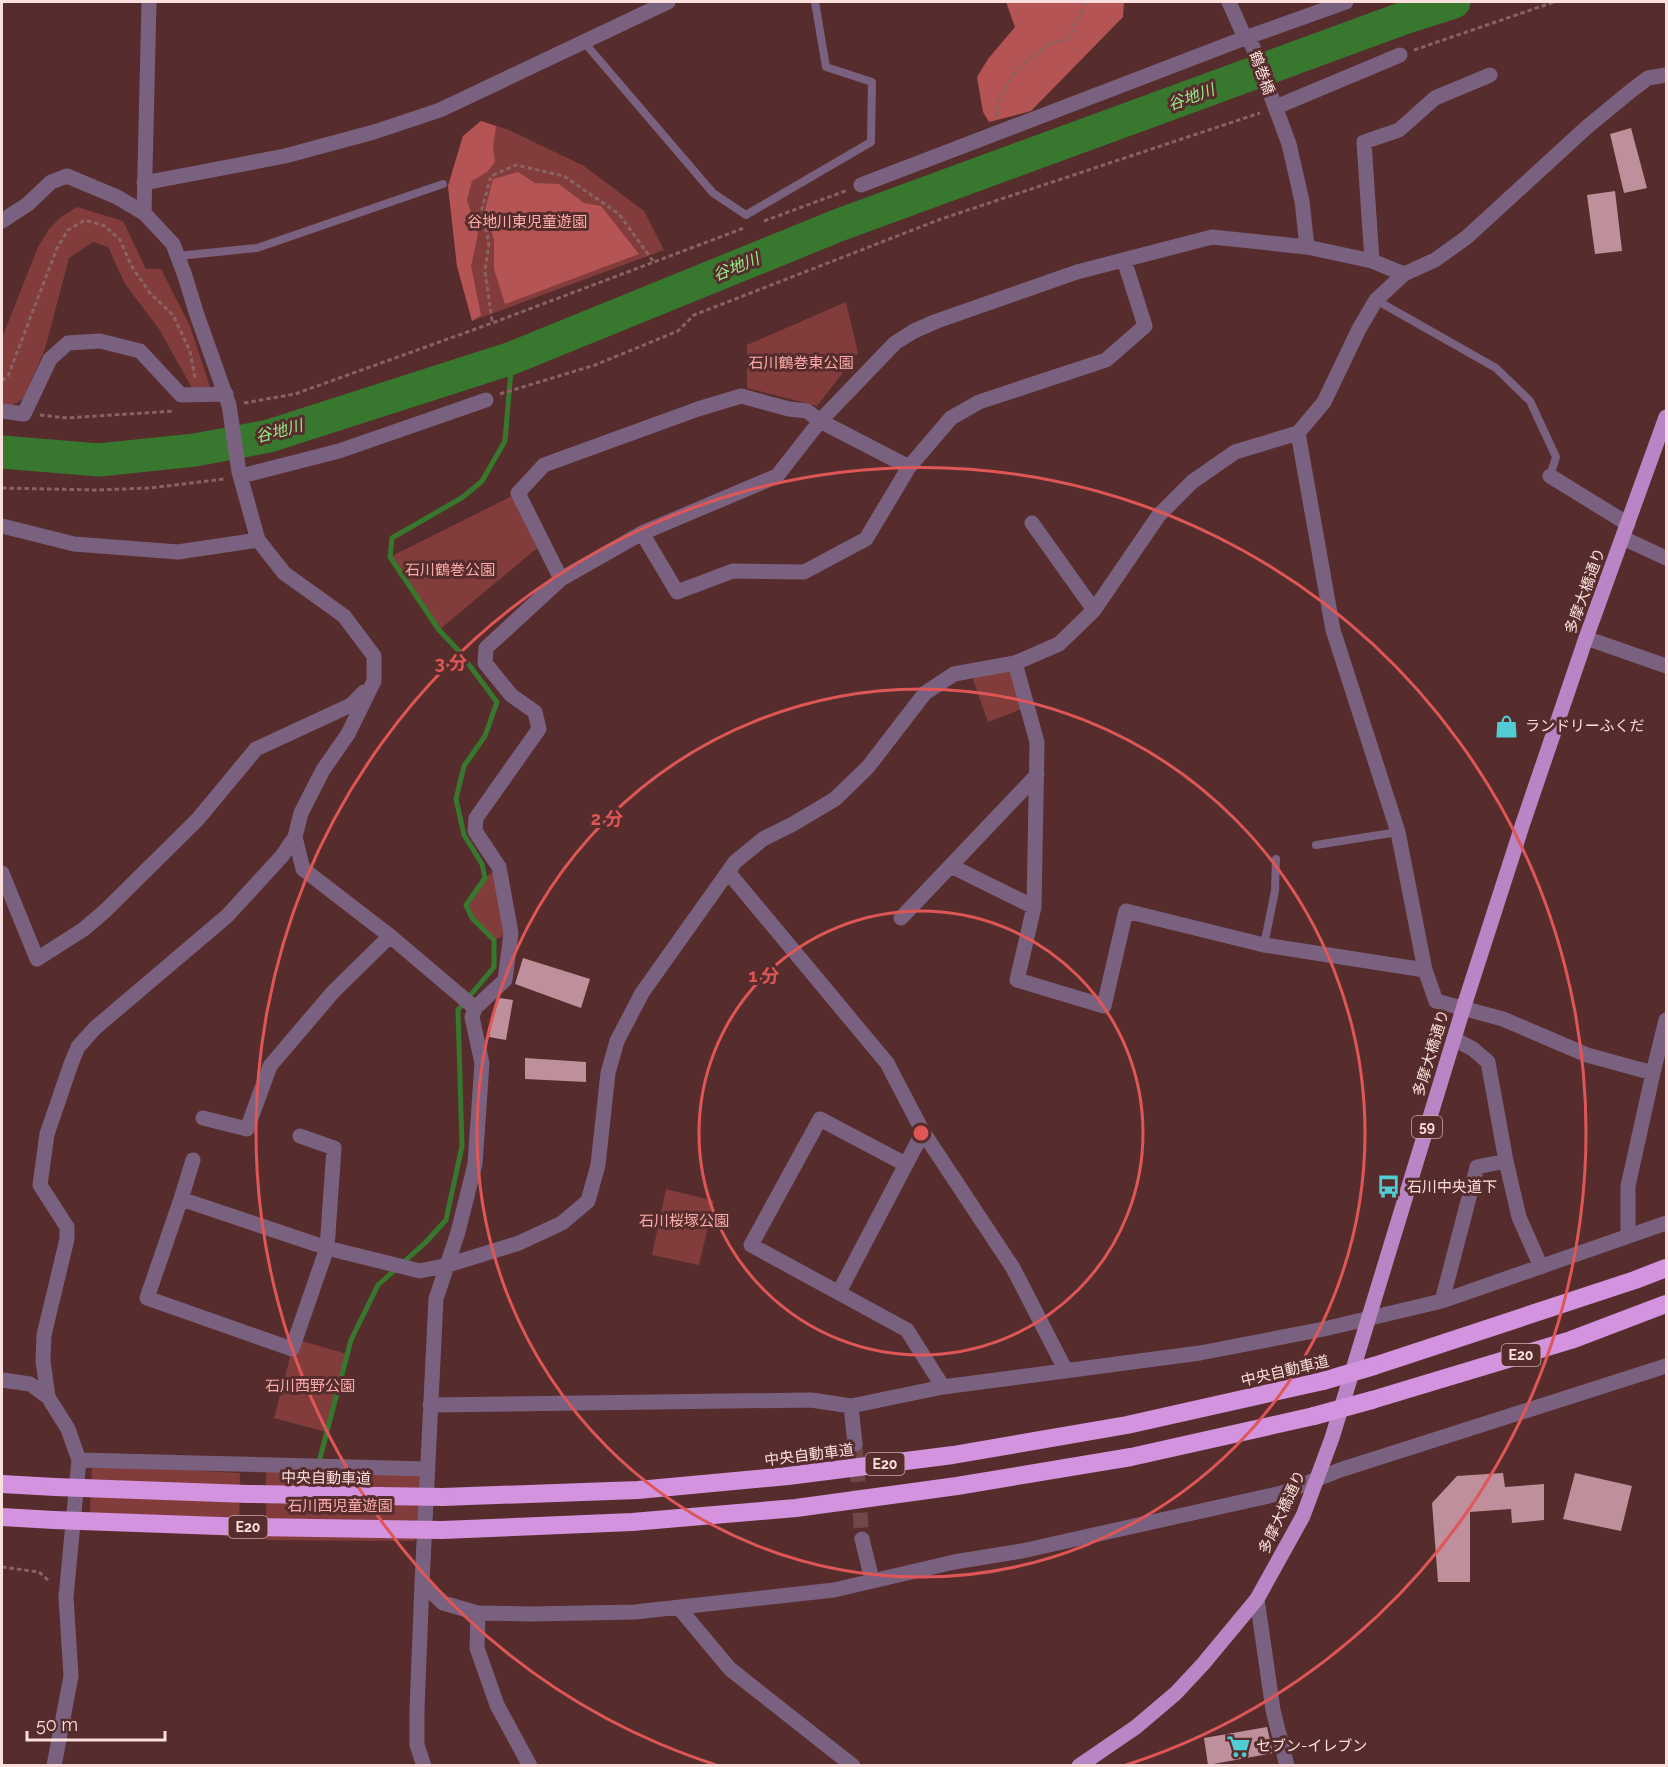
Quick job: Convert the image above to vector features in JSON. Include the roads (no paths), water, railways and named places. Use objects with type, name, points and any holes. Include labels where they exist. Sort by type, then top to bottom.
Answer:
[{"type":"highway","name":"中央自動車道","points":[[2,1484],[248,1494],[441,1497],[638,1490],[788,1476],[952,1455],[1127,1425],[1323,1382],[1666,1268]]},
{"type":"highway","name":"E20","points":[[2,1517],[248,1527],[442,1530],[632,1522],[796,1508],[957,1486],[1131,1457],[1314,1416],[1571,1340],[1666,1304]]},
{"type":"main road","name":"多摩大橋通り","points":[[1079,1766],[1137,1727],[1176,1693],[1217,1648],[1257,1599],[1303,1516],[1318,1478],[1522,824],[1666,417]]},
{"type":"street","points":[[144,213],[149,2]]},
{"type":"street","points":[[144,183],[285,156],[374,132],[440,110],[668,2]]},
{"type":"street","name":"鶴巻橋","points":[[1229,2],[1249,39],[1289,144],[1302,201],[1307,247]]},
{"type":"street","points":[[861,186],[1346,2]]},
{"type":"street","points":[[1274,105],[1400,55]]},
{"type":"street","points":[[1372,261],[1364,142],[1399,130],[1435,98],[1490,75]]},
{"type":"street","points":[[182,1199],[327,1248],[384,1264],[420,1271],[448,1265],[519,1243],[562,1223],[588,1201],[598,1165],[608,1073],[617,1041],[642,993],[735,862],[763,838],[793,824],[835,799],[868,768],[925,693],[954,674],[1015,663],[1059,644],[1094,610],[1159,515],[1192,482],[1235,452],[1298,433],[1324,402],[1359,329],[1376,300],[1404,274],[1435,260],[1467,237],[1587,127],[1632,90],[1648,78],[1666,75]]},
{"type":"street","points":[[2,221],[28,204],[51,182],[67,176],[117,197],[144,213],[173,244],[226,394],[240,474],[258,540],[284,573],[344,616],[374,656],[374,681],[348,734],[323,770],[301,813],[296,837],[303,869],[390,936],[473,1007]]},
{"type":"street","points":[[424,1766],[417,1745],[417,1709],[436,1299],[458,1232],[475,1164],[482,1063],[472,1017],[473,1007],[505,980],[511,933],[499,867],[475,831],[476,818],[539,729],[535,712],[511,695],[485,663],[486,648],[561,579],[642,533],[777,477],[820,421],[895,343],[914,331],[937,321],[1077,272],[1212,237],[1307,247],[1372,261],[1404,274]]},
{"type":"street","points":[[642,533],[677,592],[733,571],[804,572],[866,539],[909,467],[951,418],[979,402],[1106,360],[1145,326],[1124,260]]},
{"type":"street","points":[[2,411],[24,414],[50,359],[68,343],[100,340],[140,351],[181,395],[226,394]]},
{"type":"street","points":[[561,579],[518,493],[544,465],[698,409],[741,396],[807,411],[820,421],[909,467]]},
{"type":"street","points":[[240,474],[295,464],[339,451],[491,398]]},
{"type":"street","points":[[1298,433],[1333,630],[1398,832],[1425,970],[1436,1001],[1503,1019],[1587,1055],[1653,1073]]},
{"type":"street","points":[[1550,476],[1666,558]]},
{"type":"street","points":[[1032,523],[1094,610]]},
{"type":"street","points":[[2,526],[74,544],[178,552],[258,540]]},
{"type":"street","points":[[1586,638],[1666,666]]},
{"type":"street","points":[[1015,663],[1037,742],[1034,907],[1017,980],[1104,1006],[1126,911],[1264,945],[1425,970]]},
{"type":"street","points":[[2,873],[37,959],[84,929],[106,910],[198,819],[256,749],[351,705],[374,681]]},
{"type":"street","points":[[901,918],[1037,775]]},
{"type":"street","points":[[48,1397],[43,1361],[44,1335],[67,1239],[67,1227],[40,1185],[47,1134],[78,1047],[95,1028],[227,916],[282,856],[296,837]]},
{"type":"street","points":[[951,866],[1034,907]]},
{"type":"street","points":[[728,872],[887,1063],[923,1132],[1013,1268],[1066,1371]]},
{"type":"street","points":[[203,1118],[247,1129],[270,1066],[333,992],[390,936]]},
{"type":"street","points":[[1628,1236],[1628,1186],[1666,1020]]},
{"type":"street","points":[[1454,1039],[1473,1049],[1488,1062],[1519,1217],[1541,1267]]},
{"type":"street","points":[[905,1164],[820,1119],[752,1245],[907,1330],[943,1387]]},
{"type":"street","points":[[839,1292],[923,1132]]},
{"type":"street","points":[[193,1160],[182,1199],[147,1298],[292,1348],[327,1248],[334,1148],[300,1136]]},
{"type":"street","points":[[1442,1300],[1477,1167],[1506,1161]]},
{"type":"street","points":[[430,1405],[811,1400],[851,1406],[943,1387],[1200,1353],[1368,1319],[1442,1300],[1666,1223]]},
{"type":"street","points":[[422,1583],[443,1603],[478,1613],[531,1614],[635,1612],[834,1590],[954,1562],[1022,1551],[1282,1493],[1318,1478],[1666,1366]]},
{"type":"street","points":[[2,1380],[9,1379],[30,1384],[48,1397],[68,1429],[79,1460],[66,1597],[70,1676],[54,1766]]},
{"type":"street","points":[[851,1406],[855,1444]]},
{"type":"street","points":[[79,1460],[428,1468]]},
{"type":"street","points":[[862,1539],[872,1580]]},
{"type":"street","points":[[1257,1599],[1272,1710],[1287,1766]]},
{"type":"street","points":[[679,1608],[730,1669],[853,1766]]},
{"type":"street","points":[[478,1613],[477,1648],[497,1705],[530,1766]]},
{"type":"lane","points":[[583,41],[713,193],[746,215],[871,142],[872,82],[826,67],[815,2]]},
{"type":"lane","points":[[178,256],[257,248],[443,184]]},
{"type":"lane","points":[[1376,300],[1496,368],[1530,401],[1556,457],[1550,476]]},
{"type":"lane","points":[[1316,845],[1398,832]]},
{"type":"lane","points":[[1264,945],[1275,891],[1276,859]]},
{"type":"waterway","name":"谷地川","points":[[2,452],[99,460],[195,450],[269,436],[512,358],[839,225],[1404,18],[1454,2]]},
{"type":"waterway","points":[[320,1458],[351,1340],[378,1285],[425,1243],[446,1220],[462,1146],[458,1010],[494,967],[494,940],[472,918],[466,905],[485,878],[482,864],[464,835],[456,799],[464,766],[485,736],[497,702],[458,650],[439,630],[390,557],[392,538],[463,497],[482,481],[505,441],[512,358]]},
{"type":"tunnel","points":[[855,1444],[862,1539]]},
{"type":"place","name":"ランドリーふくだ","points":[[1507,726]]},
{"type":"place","name":"石川中央道下","points":[[1389,1187]]},
{"type":"place","name":"セブン-イレブン","points":[[1238,1746]]},
{"type":"park label","name":"谷地川東児童遊園","points":[[527,222]]},
{"type":"park label","name":"石川鶴巻東公園","points":[[801,363]]},
{"type":"park label","name":"石川鶴巻公園","points":[[450,570]]},
{"type":"park label","name":"石川桜塚公園","points":[[684,1221]]},
{"type":"park label","name":"石川西野公園","points":[[310,1386]]},
{"type":"park label","name":"石川西児童遊園","points":[[340,1506]]}]
